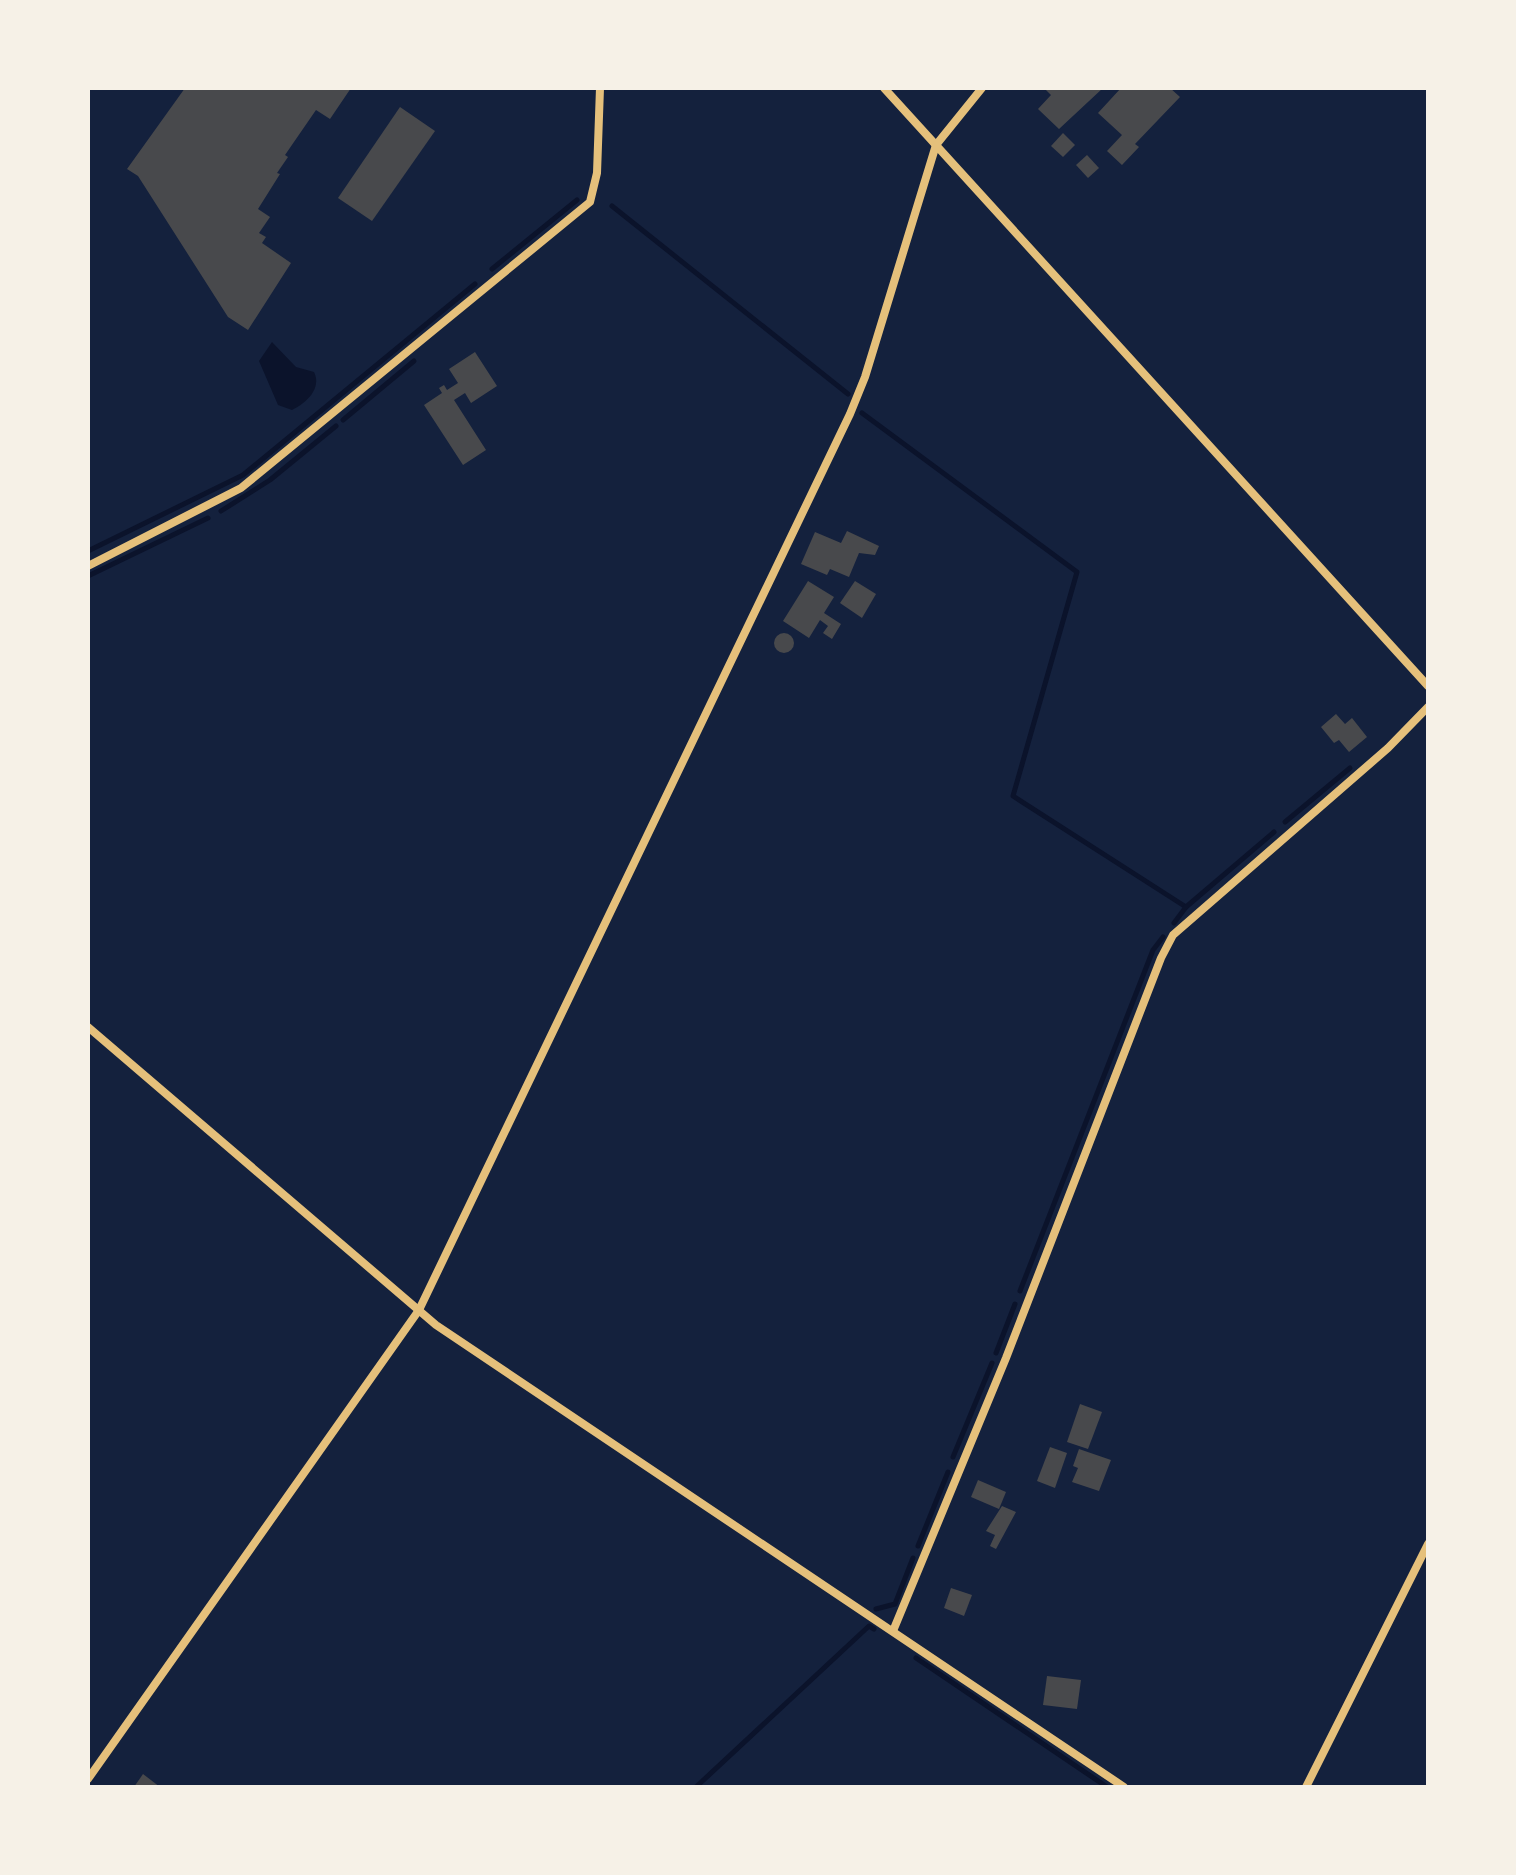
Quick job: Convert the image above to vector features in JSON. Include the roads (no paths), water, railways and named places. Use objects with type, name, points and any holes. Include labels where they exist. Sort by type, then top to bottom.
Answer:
[{"type":"street","points":[[88,566],[241,488],[590,202],[597,173],[600,88]]},
{"type":"street","points":[[884,88],[1428,686]]},
{"type":"street","points":[[88,1779],[419,1310],[850,414],[870,364],[936,145],[982,88]]},
{"type":"street","points":[[893,1631],[1006,1358],[1161,958],[1173,935],[1388,748],[1428,707]]},
{"type":"street","points":[[88,1027],[419,1310],[1124,1787]]},
{"type":"street","points":[[1306,1787],[1428,1544]]},
{"type":"water","points":[[272,342],[296,367],[314,372],[316,378],[312,394],[292,410],[278,405],[259,361]]},
{"type":"waterway","points":[[492,269],[577,200]]},
{"type":"waterway","points":[[612,206],[848,394]]},
{"type":"waterway","points":[[88,551],[243,475],[475,284]]},
{"type":"waterway","points":[[343,420],[414,361]]},
{"type":"waterway","points":[[862,413],[1077,572],[1013,796],[1186,907]]},
{"type":"waterway","points":[[221,511],[270,480],[336,426]]},
{"type":"waterway","points":[[88,576],[208,518]]},
{"type":"waterway","points":[[1285,822],[1350,768]]},
{"type":"waterway","points":[[1174,923],[1186,907],[1274,832]]},
{"type":"waterway","points":[[1020,1291],[1153,950],[1163,937]]},
{"type":"waterway","points":[[996,1353],[1015,1304]]},
{"type":"waterway","points":[[953,1457],[992,1363]]},
{"type":"waterway","points":[[918,1546],[948,1472]]},
{"type":"waterway","points":[[876,1609],[895,1604],[913,1558]]},
{"type":"waterway","points":[[696,1787],[869,1626],[874,1629]]},
{"type":"waterway","points":[[916,1658],[1107,1787]]}]
